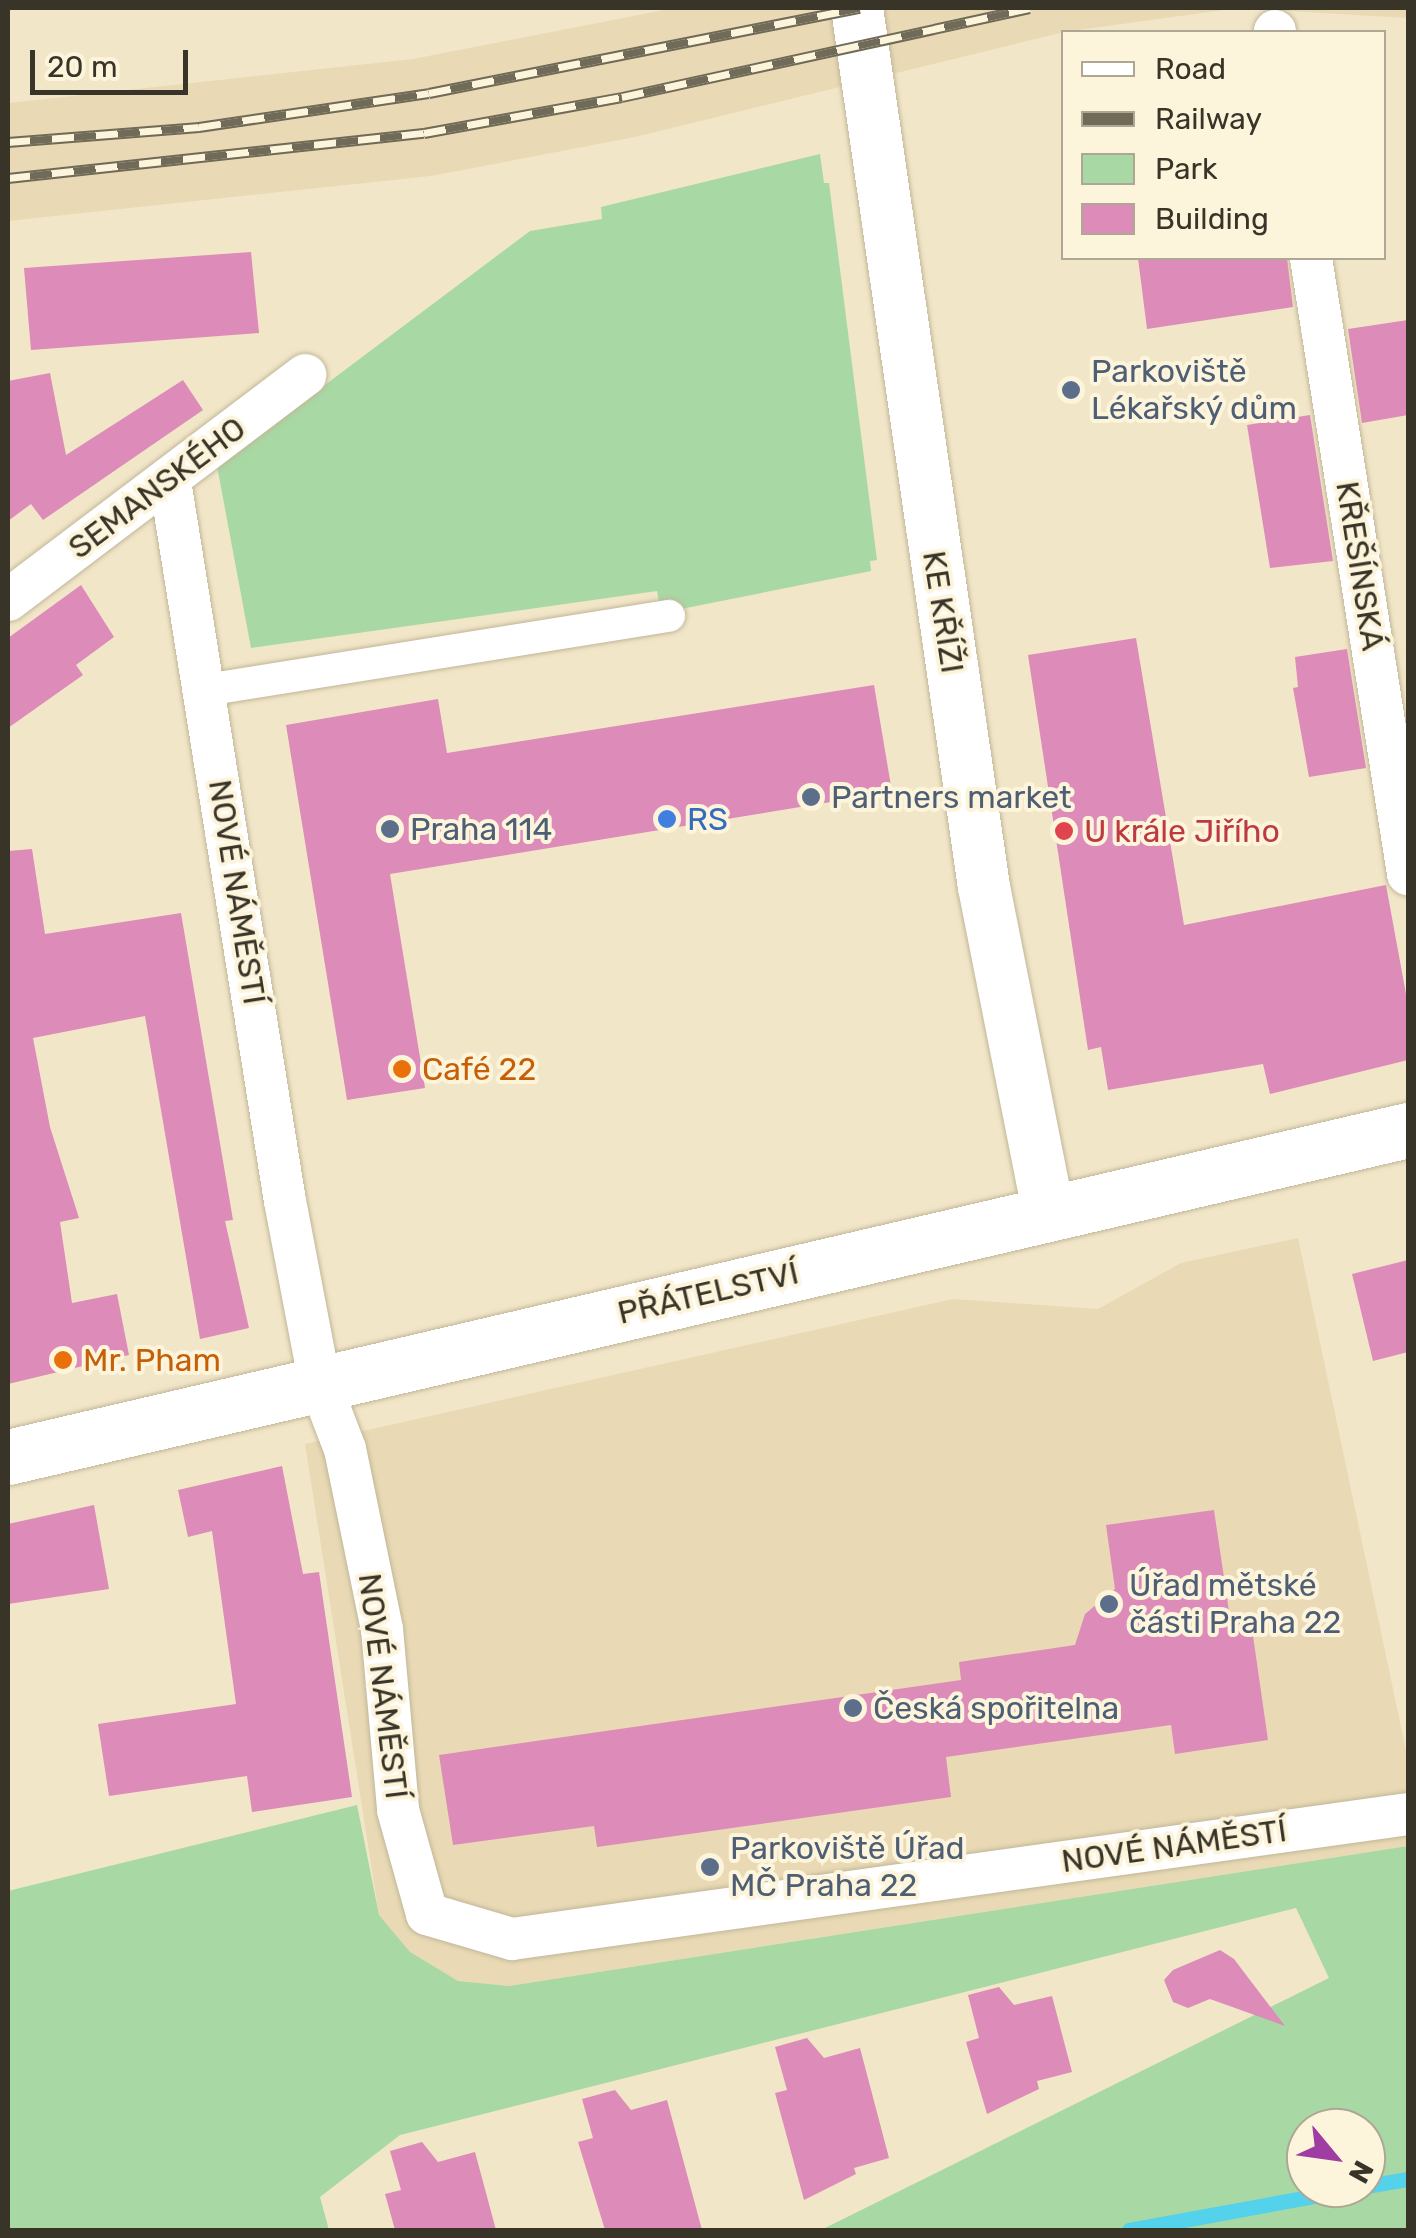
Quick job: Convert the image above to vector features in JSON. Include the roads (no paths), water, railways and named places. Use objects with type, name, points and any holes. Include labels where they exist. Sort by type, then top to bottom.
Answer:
[{"type":"main road","name":"PŘÁTELSTVÍ","points":[[8,1456],[1408,1130]]},
{"type":"street","name":"KE KŘÍŽI","points":[[857,8],[984,887],[1049,1214]]},
{"type":"street","name":"KŘEŠÍNSKÁ","points":[[1311,260],[1408,874]]},
{"type":"street","name":"SEMANSKÉHO","points":[[8,600],[306,375]]},
{"type":"street","name":"NOVÉ NÁMĚSTÍ","points":[[170,480],[320,1384],[345,1449],[382,1629],[398,1810],[427,1914],[512,1939],[1408,1814]]},
{"type":"street","points":[[206,690],[669,616]]},
{"type":"waterway","points":[[1386,2183],[1408,2179]]},
{"type":"waterway","points":[[1129,2230],[1286,2201]]},
{"type":"railway","points":[[8,142],[199,127],[429,93],[860,8]]},
{"type":"railway","points":[[8,178],[424,133],[622,97],[1029,8]]},
{"type":"place","name":"Parkoviště Lékařský dům","points":[[1071,390]]},
{"type":"place","name":"Partners market","points":[[811,797]]},
{"type":"place","name":"RS","points":[[667,819]]},
{"type":"place","name":"Praha 114","points":[[390,829]]},
{"type":"place","name":"U krále Jiřího","points":[[1064,831]]},
{"type":"place","name":"Café 22","points":[[402,1069]]},
{"type":"place","name":"Mr. Pham","points":[[63,1360]]},
{"type":"place","name":"Úřad mětské části Praha 22","points":[[1109,1604]]},
{"type":"place","name":"Česká spořitelna","points":[[853,1708]]},
{"type":"place","name":"Parkoviště Úřad MČ Praha 22","points":[[710,1867]]}]
